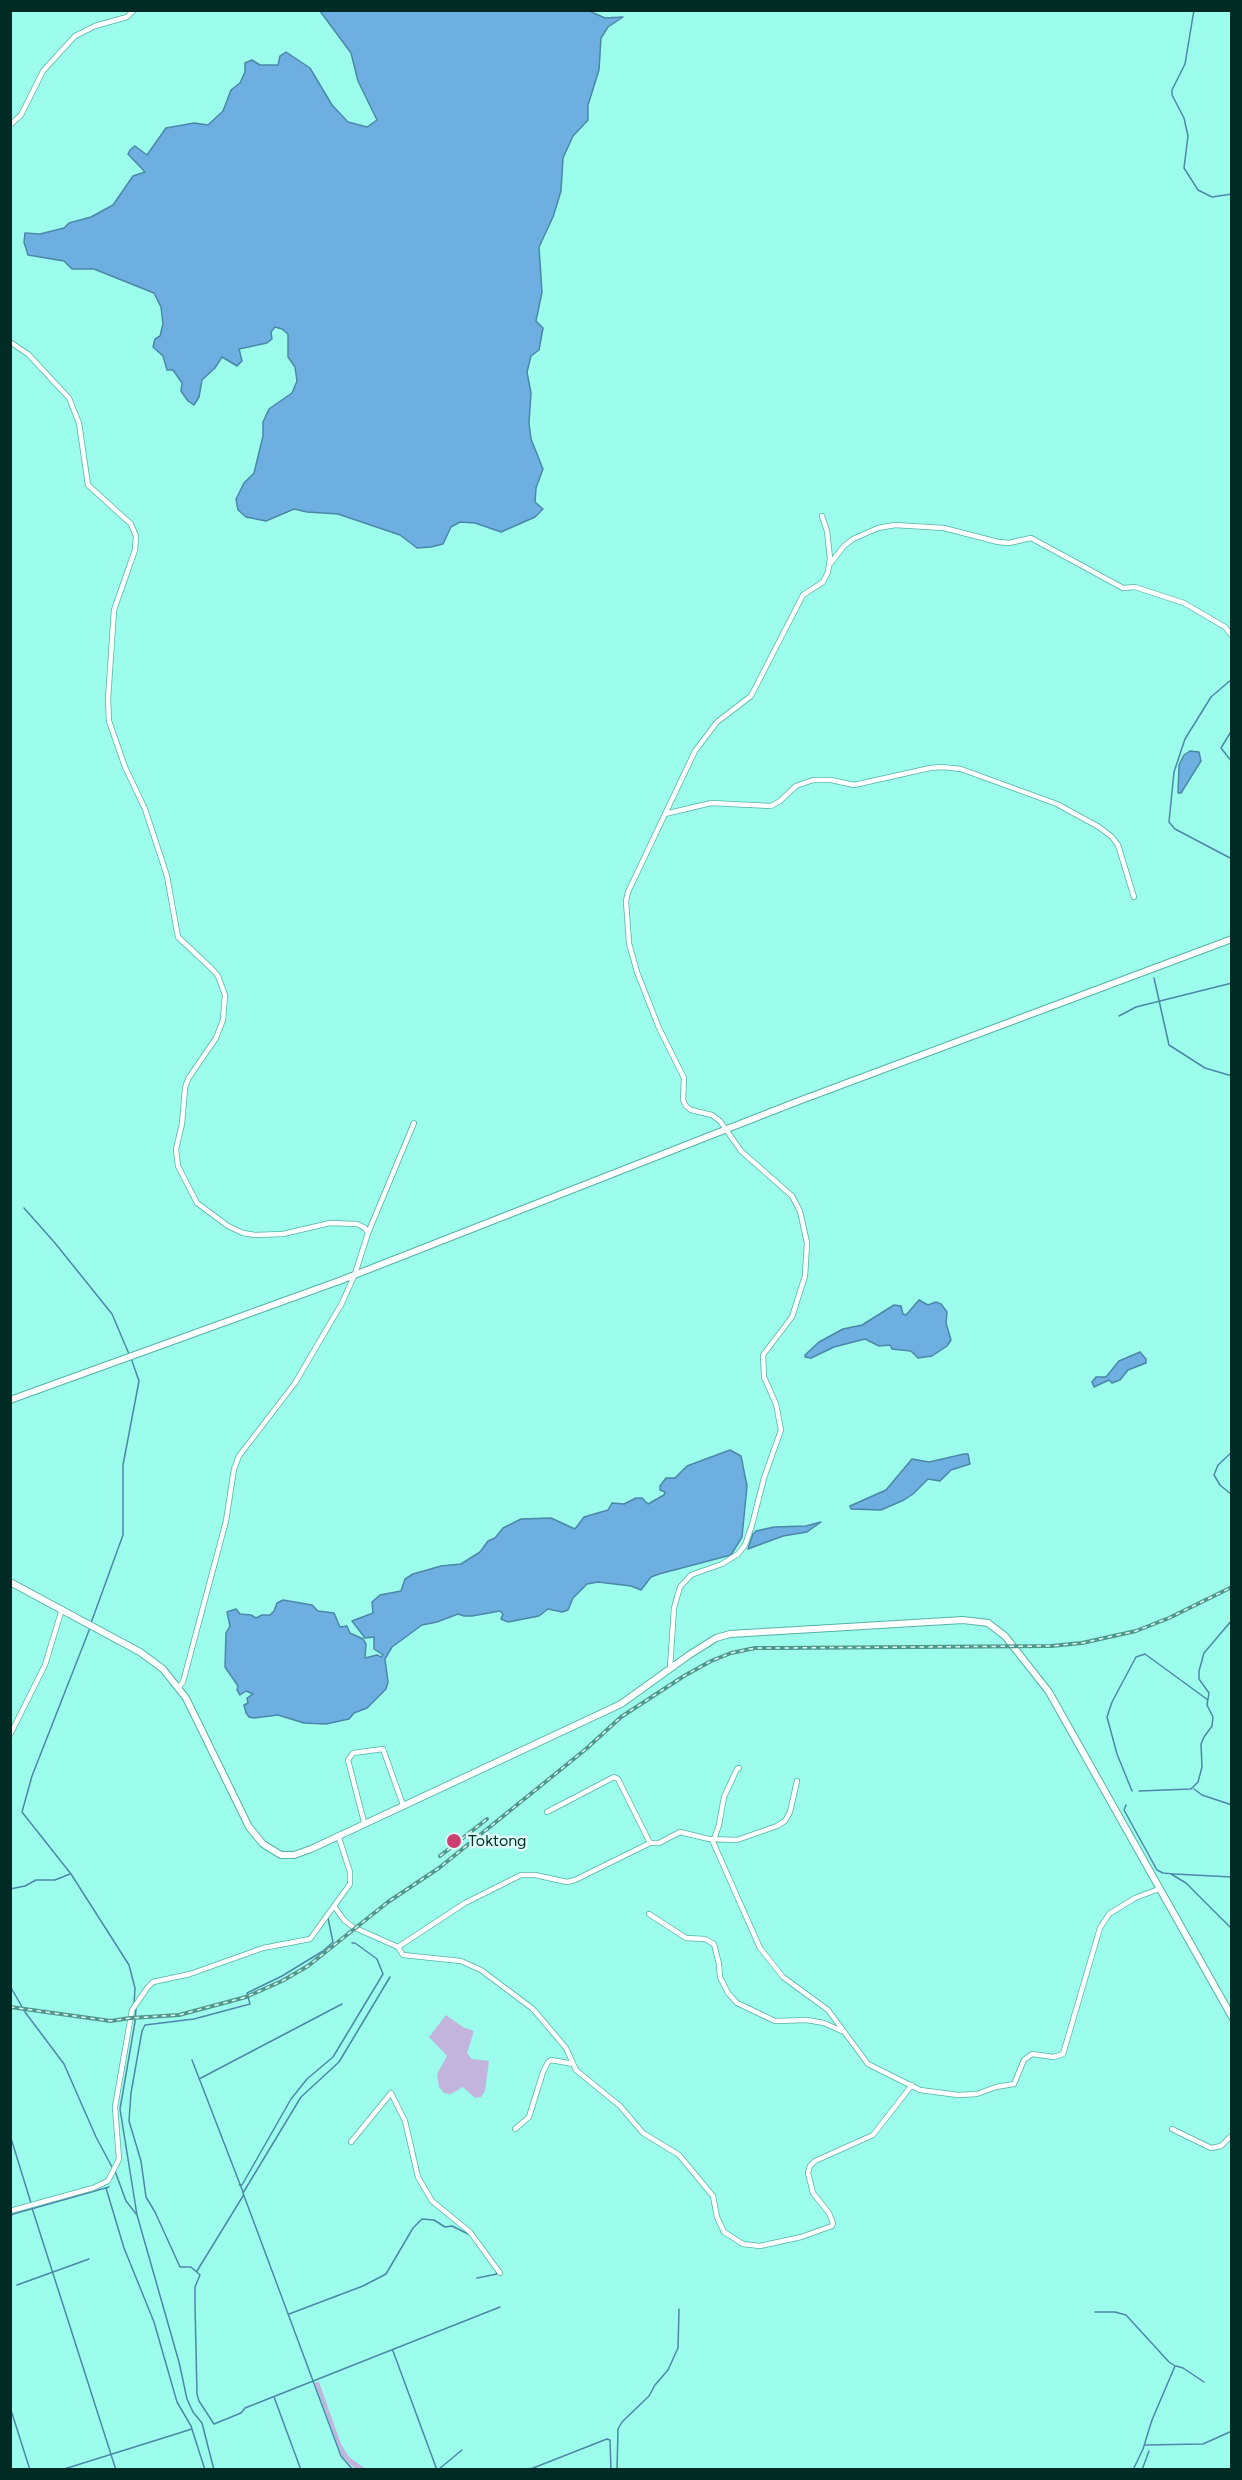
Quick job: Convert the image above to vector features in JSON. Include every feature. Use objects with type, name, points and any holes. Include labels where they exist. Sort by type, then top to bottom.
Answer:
[{"type":"main road","points":[[10,1400],[355,1274],[728,1129],[1232,939]]},
{"type":"main road","points":[[10,1582],[152,1660],[179,1687],[243,1815],[263,1844],[281,1855],[294,1855],[621,1704],[706,1644],[730,1634],[963,1620],[988,1623],[1005,1636],[1049,1692],[1232,2017]]},
{"type":"street","points":[[10,125],[21,115],[43,71],[75,36],[95,26],[128,17],[134,10]]},
{"type":"street","points":[[10,342],[28,354],[69,398],[79,423],[88,485],[131,524],[136,536],[135,550],[114,610],[108,699],[109,721],[125,767],[145,809],[167,876],[178,937],[191,952],[213,969],[225,995],[223,1020],[216,1038],[188,1079],[185,1088],[182,1124],[176,1149],[178,1166],[197,1203],[228,1226],[243,1233],[284,1234],[330,1223],[357,1224],[365,1228],[368,1233]]},
{"type":"street","points":[[822,516],[827,531],[829,566]]},
{"type":"street","points":[[670,1668],[674,1608],[680,1587],[691,1575],[722,1564],[738,1554],[745,1545],[752,1525],[764,1478],[781,1430],[778,1412],[764,1377],[763,1354],[792,1317],[805,1276],[807,1258],[805,1227],[797,1203],[784,1188],[741,1151],[728,1129],[712,1115],[691,1110],[686,1106],[683,1100],[684,1078],[659,1028],[628,943],[628,892],[695,751],[717,722],[751,696],[803,595],[824,582],[835,555],[853,539],[878,528],[895,525],[944,528],[1009,543],[1031,538],[1123,588],[1135,587],[1184,603],[1225,627],[1232,636]]},
{"type":"street","points":[[665,814],[711,803],[771,806],[796,786],[813,780],[831,780],[854,785],[930,768],[961,769],[1056,804],[1099,827],[1118,845],[1134,897]]},
{"type":"street","points":[[179,1687],[183,1682],[226,1521],[234,1469],[239,1456],[295,1383],[342,1303],[355,1274],[368,1233],[414,1123]]},
{"type":"street","points":[[10,1735],[45,1665],[62,1609]]},
{"type":"street","points":[[364,1822],[348,1760],[353,1753],[383,1749],[403,1805]]},
{"type":"street","points":[[739,1768],[736,1769],[724,1797],[713,1842],[760,1948],[783,1977],[828,2010],[868,2064],[912,2085],[937,2093],[977,2094],[996,2087],[1014,2084],[1023,2060],[1032,2054],[1054,2057],[1063,2054],[1100,1928],[1109,1914],[1135,1898],[1159,1889]]},
{"type":"street","points":[[547,1812],[614,1778],[618,1779],[650,1843]]},
{"type":"street","points":[[398,1947],[465,1903],[521,1875],[535,1875],[567,1882],[650,1843],[659,1843],[680,1832],[714,1840],[737,1840],[785,1821],[790,1812],[797,1781]]},
{"type":"street","points":[[10,2211],[93,2188],[108,2181],[119,2159],[115,2107],[130,2015],[147,1987],[153,1982],[190,1974],[246,1953],[310,1939],[350,1884],[351,1872],[338,1835]]},
{"type":"street","points":[[334,1906],[344,1920],[353,1927],[398,1947],[403,1955],[453,1959],[481,1970],[533,2009],[566,2048],[576,2070],[620,2106],[643,2133],[679,2155],[712,2196],[717,2217],[724,2232],[733,2240],[750,2247],[801,2237],[832,2226],[829,2213],[813,2193],[808,2173],[810,2166],[825,2156],[873,2135],[912,2085]]},
{"type":"street","points":[[649,1914],[686,1938],[705,1940],[714,1944],[720,1964],[720,1977],[728,1993],[737,2003],[775,2021],[807,2020],[824,2023],[847,2034]]},
{"type":"street","points":[[515,2129],[529,2117],[548,2062],[551,2060],[573,2064]]},
{"type":"street","points":[[351,2142],[391,2093],[405,2121],[418,2177],[432,2201],[470,2232],[500,2272]]},
{"type":"street","points":[[1172,2129],[1211,2148],[1221,2146],[1232,2135]]},
{"type":"shaded area","points":[[446,2015],[463,2027],[474,2031],[467,2053],[472,2059],[489,2061],[485,2091],[481,2097],[475,2098],[463,2087],[451,2094],[444,2093],[439,2087],[437,2074],[447,2056],[429,2037]]},
{"type":"shaded area","points":[[319,2382],[341,2444],[349,2457],[366,2469],[355,2469],[342,2456],[315,2383]]},
{"type":"water","points":[[587,10],[605,18],[623,17],[608,27],[601,38],[599,70],[588,105],[588,120],[573,136],[563,158],[561,191],[553,217],[539,247],[542,292],[536,321],[543,328],[539,350],[531,356],[527,372],[531,393],[529,423],[531,439],[543,469],[536,488],[535,502],[543,509],[535,517],[501,532],[475,523],[460,522],[451,527],[443,544],[417,548],[400,535],[338,514],[294,509],[266,521],[246,517],[238,510],[236,499],[244,483],[254,473],[263,436],[263,422],[269,409],[292,393],[297,381],[295,367],[288,357],[288,334],[275,327],[271,332],[272,339],[267,343],[239,349],[242,361],[237,366],[222,357],[215,368],[202,380],[199,397],[194,405],[181,391],[182,383],[173,370],[167,370],[163,356],[153,347],[155,339],[160,336],[163,324],[161,307],[154,293],[94,269],[72,269],[64,261],[28,255],[24,242],[25,233],[40,234],[64,228],[69,223],[91,217],[113,205],[133,176],[145,172],[128,154],[130,150],[135,146],[147,155],[166,128],[194,123],[208,125],[223,111],[231,90],[240,83],[245,72],[245,63],[252,60],[260,65],[278,65],[280,56],[286,52],[310,68],[332,105],[348,122],[367,127],[377,120],[358,81],[351,53],[320,11]]},
{"type":"water","points":[[1190,751],[1199,752],[1201,761],[1181,793],[1178,793],[1179,765],[1184,755]]},
{"type":"water","points":[[919,1300],[928,1305],[936,1302],[941,1304],[947,1312],[946,1323],[951,1340],[947,1346],[932,1356],[918,1358],[911,1351],[892,1349],[890,1345],[879,1346],[865,1339],[834,1347],[811,1358],[805,1357],[819,1342],[843,1329],[862,1325],[894,1305],[901,1306],[903,1314],[906,1315]]},
{"type":"water","points":[[1140,1352],[1146,1359],[1146,1363],[1128,1370],[1120,1380],[1112,1383],[1109,1380],[1094,1387],[1092,1382],[1096,1377],[1106,1377],[1119,1361]]},
{"type":"water","points":[[730,1450],[741,1456],[747,1486],[742,1537],[731,1555],[651,1577],[641,1590],[631,1586],[598,1582],[587,1584],[573,1598],[568,1610],[562,1612],[548,1609],[539,1616],[508,1622],[501,1619],[503,1614],[500,1611],[472,1616],[458,1614],[422,1625],[392,1647],[385,1659],[388,1682],[386,1689],[367,1708],[354,1713],[349,1719],[326,1724],[304,1723],[278,1715],[254,1718],[249,1717],[246,1713],[244,1705],[248,1703],[247,1698],[253,1694],[246,1691],[240,1695],[237,1690],[238,1686],[225,1667],[226,1633],[230,1626],[227,1612],[236,1609],[240,1614],[256,1618],[270,1615],[277,1603],[283,1600],[312,1605],[318,1611],[334,1613],[340,1627],[347,1626],[350,1633],[363,1639],[366,1644],[365,1658],[377,1655],[381,1657],[383,1655],[374,1649],[374,1637],[365,1638],[352,1621],[373,1613],[372,1602],[380,1595],[401,1591],[405,1579],[413,1574],[441,1566],[461,1564],[480,1552],[488,1541],[495,1538],[503,1528],[521,1519],[551,1518],[575,1529],[584,1517],[608,1510],[612,1503],[624,1504],[636,1498],[642,1498],[648,1504],[664,1495],[665,1492],[660,1490],[660,1486],[666,1478],[675,1478],[687,1466]]},
{"type":"water","points":[[968,1454],[970,1464],[951,1470],[940,1481],[928,1479],[904,1500],[881,1510],[851,1509],[850,1506],[886,1490],[912,1459],[929,1462]]},
{"type":"water","points":[[821,1522],[807,1532],[783,1536],[748,1549],[756,1531],[774,1527],[806,1526]]},
{"type":"waterway","points":[[1194,10],[1185,64],[1172,90],[1172,95],[1184,118],[1188,136],[1184,168],[1198,190],[1212,197],[1232,194]]},
{"type":"waterway","points":[[1232,679],[1211,697],[1185,739],[1174,772],[1169,822],[1175,829],[1232,859]]},
{"type":"waterway","points":[[1232,730],[1221,748],[1232,762]]},
{"type":"waterway","points":[[1154,978],[1169,1045],[1205,1068],[1232,1076]]},
{"type":"waterway","points":[[1119,1016],[1136,1007],[1232,983]]},
{"type":"waterway","points":[[24,1208],[112,1314],[129,1354]]},
{"type":"waterway","points":[[91,1623],[123,1535],[123,1465],[139,1381],[131,1358]]},
{"type":"waterway","points":[[1232,1452],[1218,1465],[1214,1475],[1220,1485],[1232,1495]]},
{"type":"waterway","points":[[1139,1791],[1191,1789],[1198,1782],[1202,1767],[1201,1744],[1212,1726],[1213,1717],[1207,1705],[1209,1693],[1199,1679],[1199,1671],[1204,1653],[1232,1620]]},
{"type":"waterway","points":[[90,1628],[32,1776],[22,1812],[71,1874],[129,1965],[135,1988],[134,2004]]},
{"type":"waterway","points":[[1132,1791],[1117,1754],[1107,1717],[1112,1702],[1136,1657],[1145,1654],[1208,1700]]},
{"type":"waterway","points":[[1194,1789],[1202,1795],[1232,1805]]},
{"type":"waterway","points":[[1126,1805],[1124,1810],[1157,1870],[1163,1873],[1232,1877]]},
{"type":"waterway","points":[[10,1889],[25,1886],[36,1880],[55,1880],[70,1874]]},
{"type":"waterway","points":[[1171,1874],[1186,1883],[1232,1929]]},
{"type":"waterway","points":[[328,1918],[333,1942],[323,1951],[282,1976],[247,1993],[250,2004],[194,2019],[145,2025],[142,2031],[131,2093],[129,2121],[141,2161],[146,2197],[180,2267],[191,2267],[200,2275],[195,2287],[199,2401],[214,2424],[241,2413],[245,2408],[500,2307]]},
{"type":"waterway","points":[[239,2185],[242,2185],[291,2099],[307,2079],[333,2057],[383,1974],[377,1959],[352,1943]]},
{"type":"waterway","points":[[353,2470],[341,2456],[243,2193],[301,2097],[339,2062],[390,1977]]},
{"type":"waterway","points":[[10,1986],[25,2012],[64,2064],[96,2137],[112,2167]]},
{"type":"waterway","points":[[199,2079],[342,2004]]},
{"type":"waterway","points":[[136,2009],[120,2109],[137,2215]]},
{"type":"waterway","points":[[192,2060],[243,2192]]},
{"type":"waterway","points":[[10,2135],[31,2203]]},
{"type":"waterway","points":[[115,2171],[126,2201],[137,2215],[179,2362],[187,2399],[193,2412],[202,2423],[214,2470]]},
{"type":"waterway","points":[[10,2215],[109,2187]]},
{"type":"waterway","points":[[106,2188],[124,2248],[154,2322],[177,2402],[191,2426],[205,2470]]},
{"type":"waterway","points":[[197,2271],[243,2196]]},
{"type":"waterway","points":[[32,2208],[116,2470]]},
{"type":"waterway","points":[[289,2314],[363,2286],[386,2274],[413,2228],[422,2219],[434,2220],[445,2227],[452,2226],[468,2234]]},
{"type":"waterway","points":[[17,2285],[89,2259]]},
{"type":"waterway","points":[[477,2278],[497,2274],[496,2271]]},
{"type":"waterway","points":[[617,2470],[618,2429],[622,2422],[649,2396],[668,2370],[678,2348],[679,2309]]},
{"type":"waterway","points":[[1095,2312],[1115,2312],[1126,2315],[1175,2366],[1133,2470]]},
{"type":"waterway","points":[[393,2351],[437,2470]]},
{"type":"waterway","points":[[1176,2366],[1204,2382]]},
{"type":"waterway","points":[[274,2397],[301,2470]]},
{"type":"waterway","points":[[10,2407],[30,2470]]},
{"type":"waterway","points":[[61,2470],[192,2429]]},
{"type":"waterway","points":[[1145,2445],[1203,2444],[1232,2431]]},
{"type":"waterway","points":[[528,2470],[607,2439],[610,2440],[611,2470]]},
{"type":"waterway","points":[[439,2469],[462,2450]]},
{"type":"waterway","points":[[1142,2470],[1149,2451]]},
{"type":"railway","points":[[10,2007],[111,2021],[179,2015],[246,1997],[282,1981],[308,1966],[388,1902],[439,1868],[586,1749],[621,1717],[684,1676],[731,1653],[755,1648],[1051,1646],[1082,1643],[1136,1631],[1169,1618],[1232,1587]]},
{"type":"railway","points":[[440,1856],[487,1819]]},
{"type":"place","name":"Toktong","points":[[454,1841]]}]
